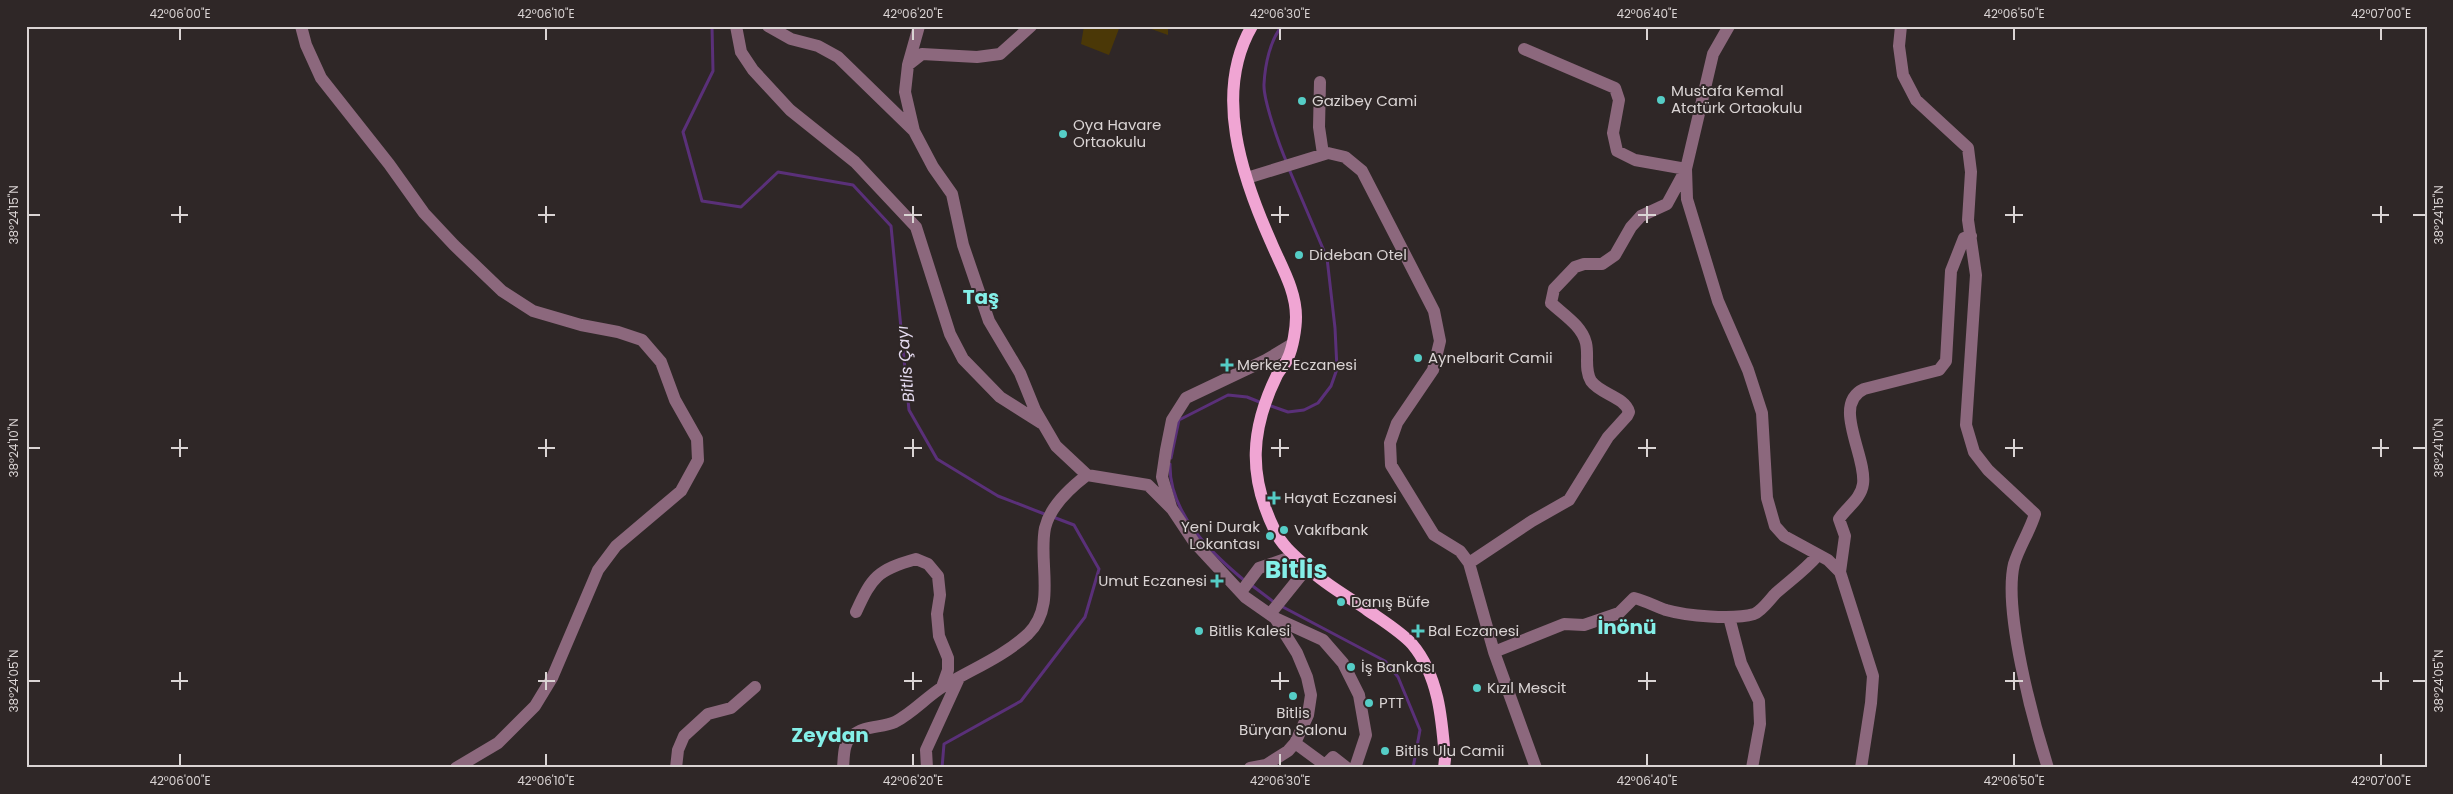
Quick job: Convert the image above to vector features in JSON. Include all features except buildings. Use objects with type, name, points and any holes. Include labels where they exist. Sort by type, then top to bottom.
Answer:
[{"type":"main road","points":[[1252,26],[1236,68],[1233,94],[1238,147],[1257,211],[1293,291],[1296,317],[1289,357],[1268,395],[1260,418],[1255,445],[1258,490],[1276,534],[1294,556],[1321,582],[1366,609],[1412,644],[1430,674],[1439,702],[1445,759],[1444,768]]},
{"type":"street","points":[[301,26],[306,45],[322,78],[389,164],[424,213],[454,245],[502,291],[533,311],[581,325],[618,332],[642,340],[661,362],[674,400],[697,439],[698,460],[681,491],[616,546],[598,570],[552,678],[534,706],[498,743],[456,768]]},
{"type":"street","points":[[736,26],[741,52],[753,70],[790,110],[855,162],[916,227],[950,334],[963,359],[1000,397],[1043,424]]},
{"type":"street","points":[[768,26],[791,39],[818,46],[838,56],[914,131]]},
{"type":"street","points":[[919,26],[908,65],[905,92],[914,131],[933,167],[952,194],[963,245],[989,321],[1020,373],[1043,424],[1056,446],[1086,475],[1148,485],[1172,509],[1194,542],[1242,590],[1273,614],[1323,640],[1343,663],[1359,695],[1366,735],[1355,768]]},
{"type":"street","points":[[908,65],[922,54],[977,57],[1000,54],[1031,26]]},
{"type":"street","points":[[1729,26],[1713,54],[1686,169],[1687,200],[1718,301],[1748,370],[1762,413],[1767,498],[1775,526],[1784,536],[1828,560],[1840,572]]},
{"type":"street","points":[[1901,26],[1899,46],[1903,75],[1916,100],[1968,148],[1971,172],[1968,220],[1976,275],[1966,425],[1974,452],[1988,470],[2034,514],[2031,529],[2014,563],[2012,593],[2016,634],[2038,737],[2048,768]]},
{"type":"street","points":[[1524,49],[1616,88],[1620,100],[1613,133],[1617,151],[1634,160],[1686,169]]},
{"type":"street","points":[[1320,82],[1319,127],[1323,154]]},
{"type":"street","points":[[1247,178],[1323,154],[1328,153],[1345,157],[1362,171],[1434,311],[1440,342],[1433,370],[1397,422],[1390,443],[1391,465],[1434,535],[1460,551],[1469,563],[1494,652],[1536,768]]},
{"type":"street","points":[[1469,563],[1532,520],[1569,500],[1608,437],[1627,416],[1629,412],[1624,405],[1592,382],[1587,371],[1586,344],[1581,330],[1551,303],[1554,289],[1575,267],[1584,264],[1602,264],[1616,254],[1631,227],[1641,216],[1667,204],[1686,169]]},
{"type":"street","points":[[1861,768],[1871,703],[1873,676],[1840,572],[1845,536],[1839,519],[1858,497],[1863,484],[1860,456],[1848,410],[1850,402],[1856,394],[1864,389],[1939,370],[1943,366],[1946,361],[1951,271],[1964,238],[1971,236]]},
{"type":"street","points":[[1172,509],[1162,477],[1163,468],[1172,420],[1186,398],[1266,360],[1291,345]]},
{"type":"street","points":[[844,768],[845,745],[852,736],[866,728],[892,723],[912,713],[942,687],[1003,654],[1029,633],[1042,613],[1046,527],[1058,503],[1068,489],[1086,475]]},
{"type":"street","points":[[1494,652],[1564,624],[1584,625],[1619,613],[1634,598],[1651,602],[1666,610],[1730,617],[1755,613],[1776,593],[1802,573],[1818,555]]},
{"type":"street","points":[[1242,590],[1259,568],[1294,556]]},
{"type":"street","points":[[856,612],[867,586],[882,572],[916,559],[928,564],[938,576],[940,595],[937,614],[939,636],[948,658],[948,670],[942,687]]},
{"type":"street","points":[[1273,614],[1282,599],[1307,568]]},
{"type":"street","points":[[1250,768],[1266,765],[1288,751],[1295,743],[1308,715],[1311,695],[1307,677],[1297,653],[1273,614]]},
{"type":"street","points":[[1730,617],[1741,663],[1758,701],[1760,724],[1752,768]]},
{"type":"street","points":[[927,768],[926,750],[959,678]]},
{"type":"street","points":[[676,768],[678,750],[684,736],[708,714],[731,708],[754,687]]},
{"type":"street","points":[[1295,743],[1324,766],[1333,757],[1347,768]]},
{"type":"shaded area","points":[[1084,26],[1120,26],[1109,55],[1081,44]]},
{"type":"shaded area","points":[[1143,26],[1168,26],[1168,35]]},
{"type":"waterway","name":"Bitlis Çayı","points":[[712,26],[713,71],[683,132],[702,201],[741,207],[778,172],[853,185],[891,226],[909,410],[937,459],[998,496],[1047,515]]},
{"type":"waterway","points":[[1282,26],[1274,38],[1269,53],[1264,91],[1276,135],[1287,163]]},
{"type":"waterway","points":[[1268,405],[1288,412],[1304,410],[1318,403],[1331,386],[1337,369],[1335,328],[1327,258],[1289,169]]},
{"type":"waterway","points":[[1171,458],[1179,420],[1228,395],[1247,397],[1262,403]]},
{"type":"waterway","points":[[1170,464],[1176,499],[1184,515],[1194,530],[1218,557],[1245,581]]},
{"type":"waterway","name":"Bitlis Çayı","points":[[942,768],[944,744],[1021,701],[1085,617],[1099,569],[1074,525],[1053,517]]},
{"type":"waterway","points":[[1250,584],[1275,603]]},
{"type":"waterway","points":[[1281,606],[1385,661],[1398,677],[1420,730],[1413,768]]},
{"type":"place","name":"Mustafa Kemal Atatürk Ortaokulu","points":[[1661,100]]},
{"type":"place","name":"Gazibey Cami","points":[[1302,101]]},
{"type":"place","name":"Oya Havare Ortaokulu","points":[[1063,134]]},
{"type":"place","name":"Dideban Otel","points":[[1299,255]]},
{"type":"place","name":"Aynelbarit Camii","points":[[1418,358]]},
{"type":"place","name":"Merkez Eczanesi","points":[[1227,365]]},
{"type":"place","name":"Hayat Eczanesi","points":[[1274,498]]},
{"type":"place","name":"Vakıfbank","points":[[1284,530]]},
{"type":"place","name":"Yeni Durak Lokantası","points":[[1270,536]]},
{"type":"place","name":"Umut Eczanesi","points":[[1217,581]]},
{"type":"place","name":"Danış Büfe","points":[[1341,602]]},
{"type":"place","name":"Bitlis Kalesi","points":[[1199,631]]},
{"type":"place","name":"Bal Eczanesi","points":[[1418,631]]},
{"type":"place","name":"İş Bankası","points":[[1351,667]]},
{"type":"place","name":"Kızıl Mescit","points":[[1477,688]]},
{"type":"place","name":"Bitlis Büryan Salonu","points":[[1293,696]]},
{"type":"place","name":"PTT","points":[[1369,703]]},
{"type":"place","name":"Bitlis Ulu Camii","points":[[1385,751]]},
{"type":"district","name":"Taş","points":[[981,297]]},
{"type":"district","name":"Bitlis","points":[[1296,569]]},
{"type":"district","name":"İnönü","points":[[1627,627]]},
{"type":"district","name":"Zeydan","points":[[830,735]]}]
